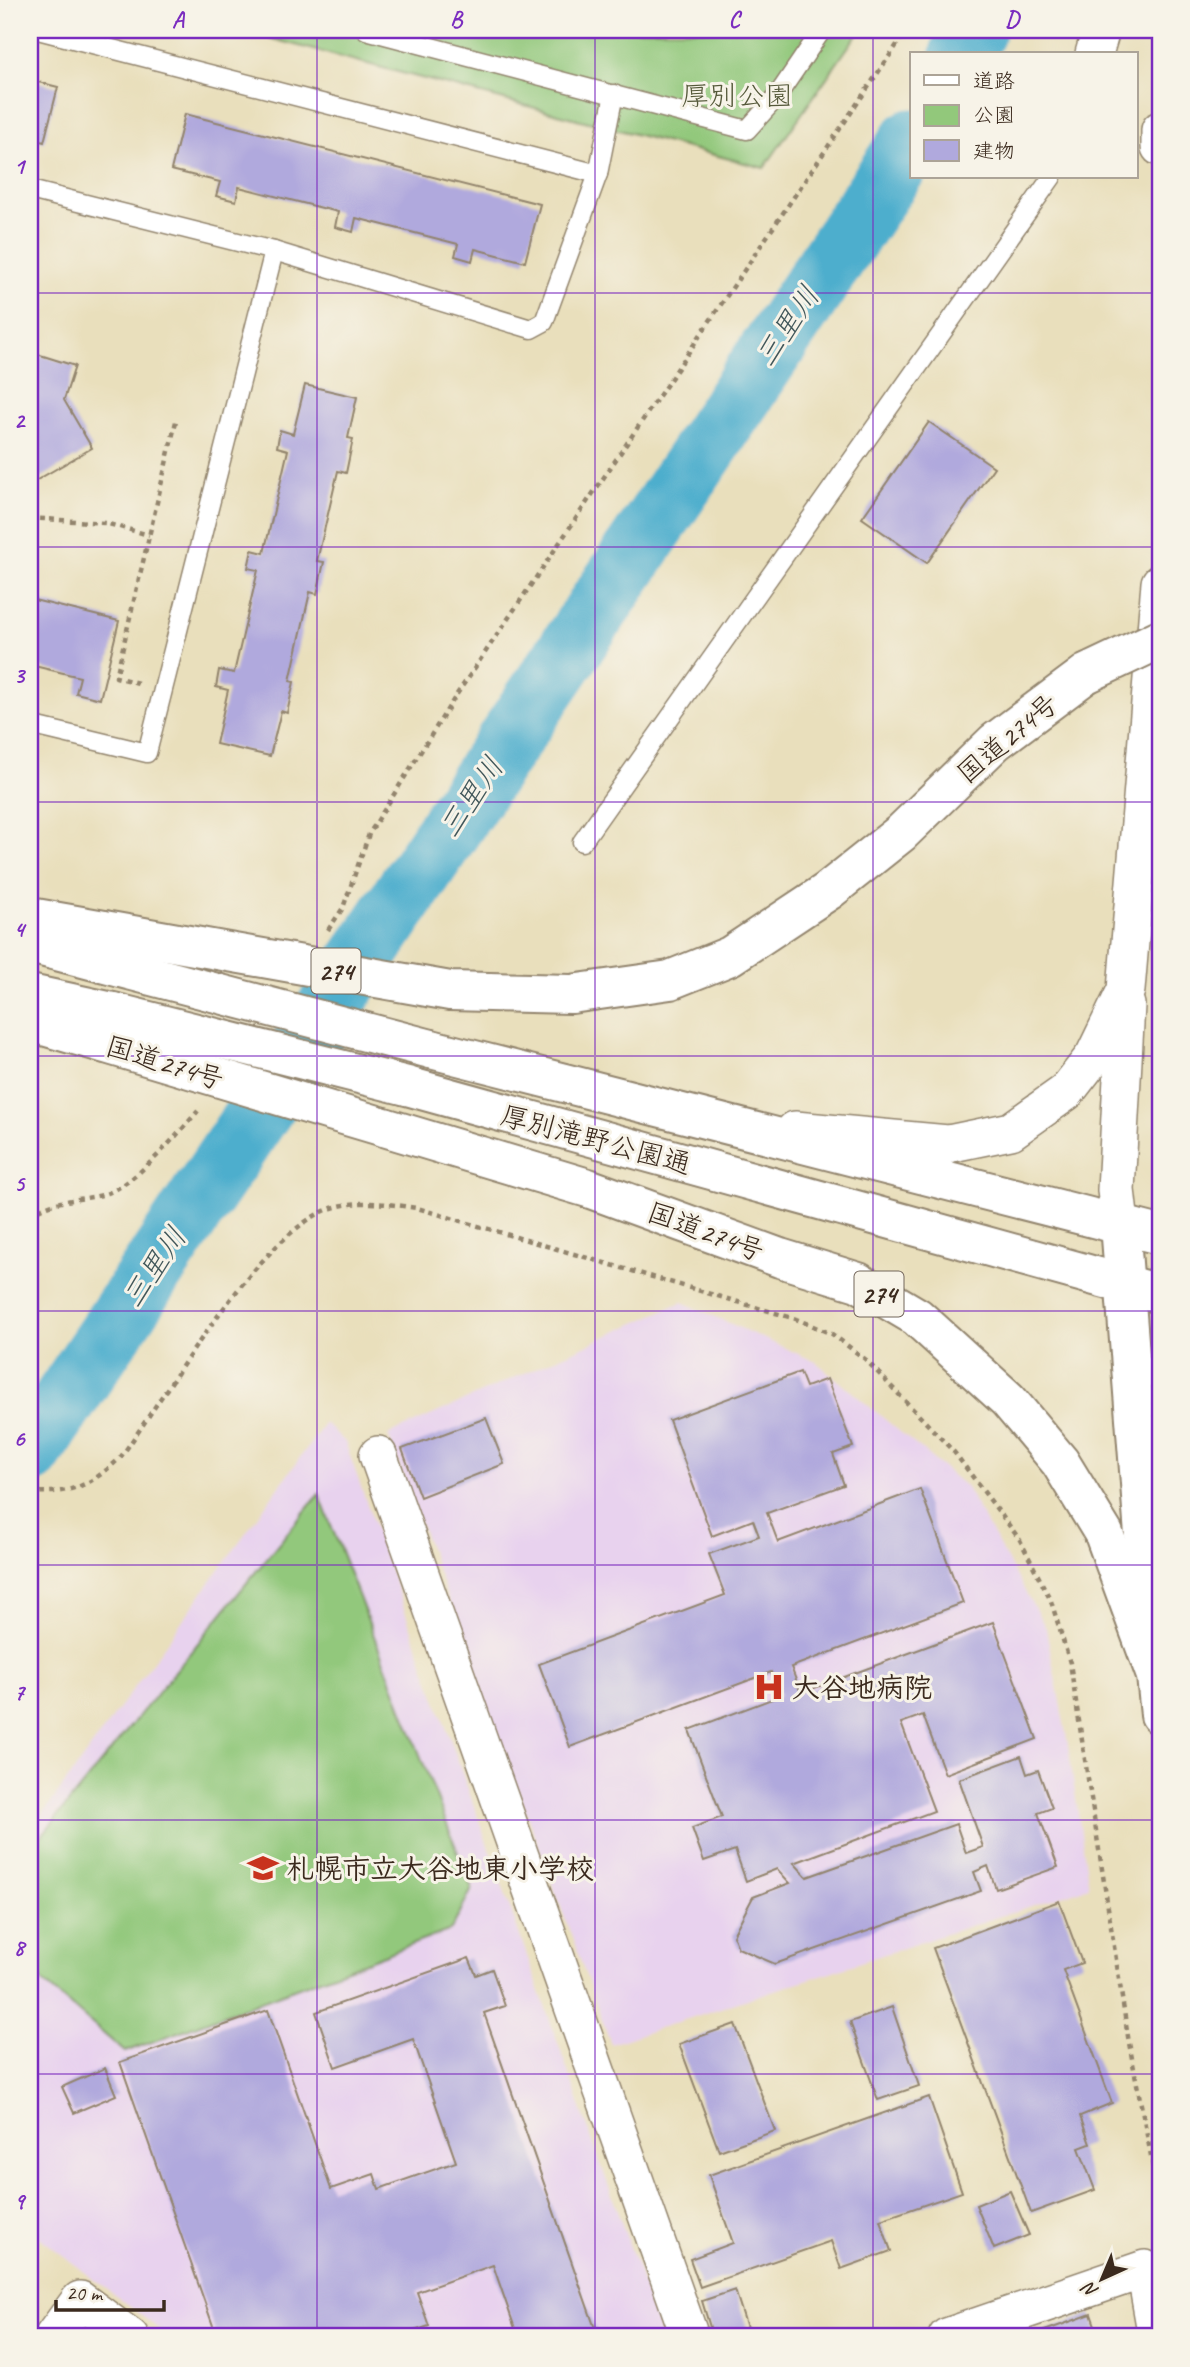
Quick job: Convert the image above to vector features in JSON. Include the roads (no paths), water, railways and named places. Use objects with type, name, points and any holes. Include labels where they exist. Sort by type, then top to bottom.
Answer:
[{"type":"main road","name":"国道274号","points":[[30,916],[103,946],[450,991],[571,994],[670,980],[730,956],[828,891],[891,842],[995,742],[1086,674],[1160,639]]},
{"type":"main road","name":"厚別滝野公園通","points":[[30,944],[103,946],[431,1049],[1160,1235]]},
{"type":"main road","name":"厚別滝野公園通","points":[[30,994],[110,1028],[407,1086],[1160,1294]]},
{"type":"main road","name":"国道274号","points":[[30,1022],[110,1028],[384,1127],[588,1188],[780,1258],[858,1282],[917,1317],[1009,1401],[1060,1462],[1104,1534],[1156,1676],[1160,1715]]},
{"type":"main road","points":[[1120,1224],[1156,1676]]},
{"type":"street","points":[[1095,52],[1101,30]]},
{"type":"street","points":[[1160,130],[1160,147]]},
{"type":"street","points":[[1120,1224],[1116,1190],[1126,990],[1160,583]]},
{"type":"street","points":[[728,1124],[948,1144],[1010,1131],[1066,1093],[1094,1056],[1126,990]]},
{"type":"street","points":[[378,1455],[690,2337]]},
{"type":"street","points":[[947,2337],[1145,2269],[1157,2337]]},
{"type":"street","points":[[53,2337],[80,2300],[130,2337]]},
{"type":"lane","points":[[38,30],[598,174]]},
{"type":"lane","points":[[366,30],[747,130],[775,99],[821,30]]},
{"type":"lane","points":[[30,190],[274,251],[531,328],[544,322],[598,174],[614,94]]},
{"type":"lane","points":[[582,842],[1051,178]]},
{"type":"lane","points":[[30,725],[147,753],[274,251]]},
{"type":"waterway","name":"三里川","points":[[963,52],[974,30]]},
{"type":"waterway","name":"三里川","points":[[30,1452],[910,144]]},
{"type":"place","name":"大谷地病院","points":[[769,1687]]},
{"type":"place","name":"札幌市立大谷地東小学校","points":[[263,1868]]},
{"type":"park label","name":"厚別公園","points":[[737,95]]}]
